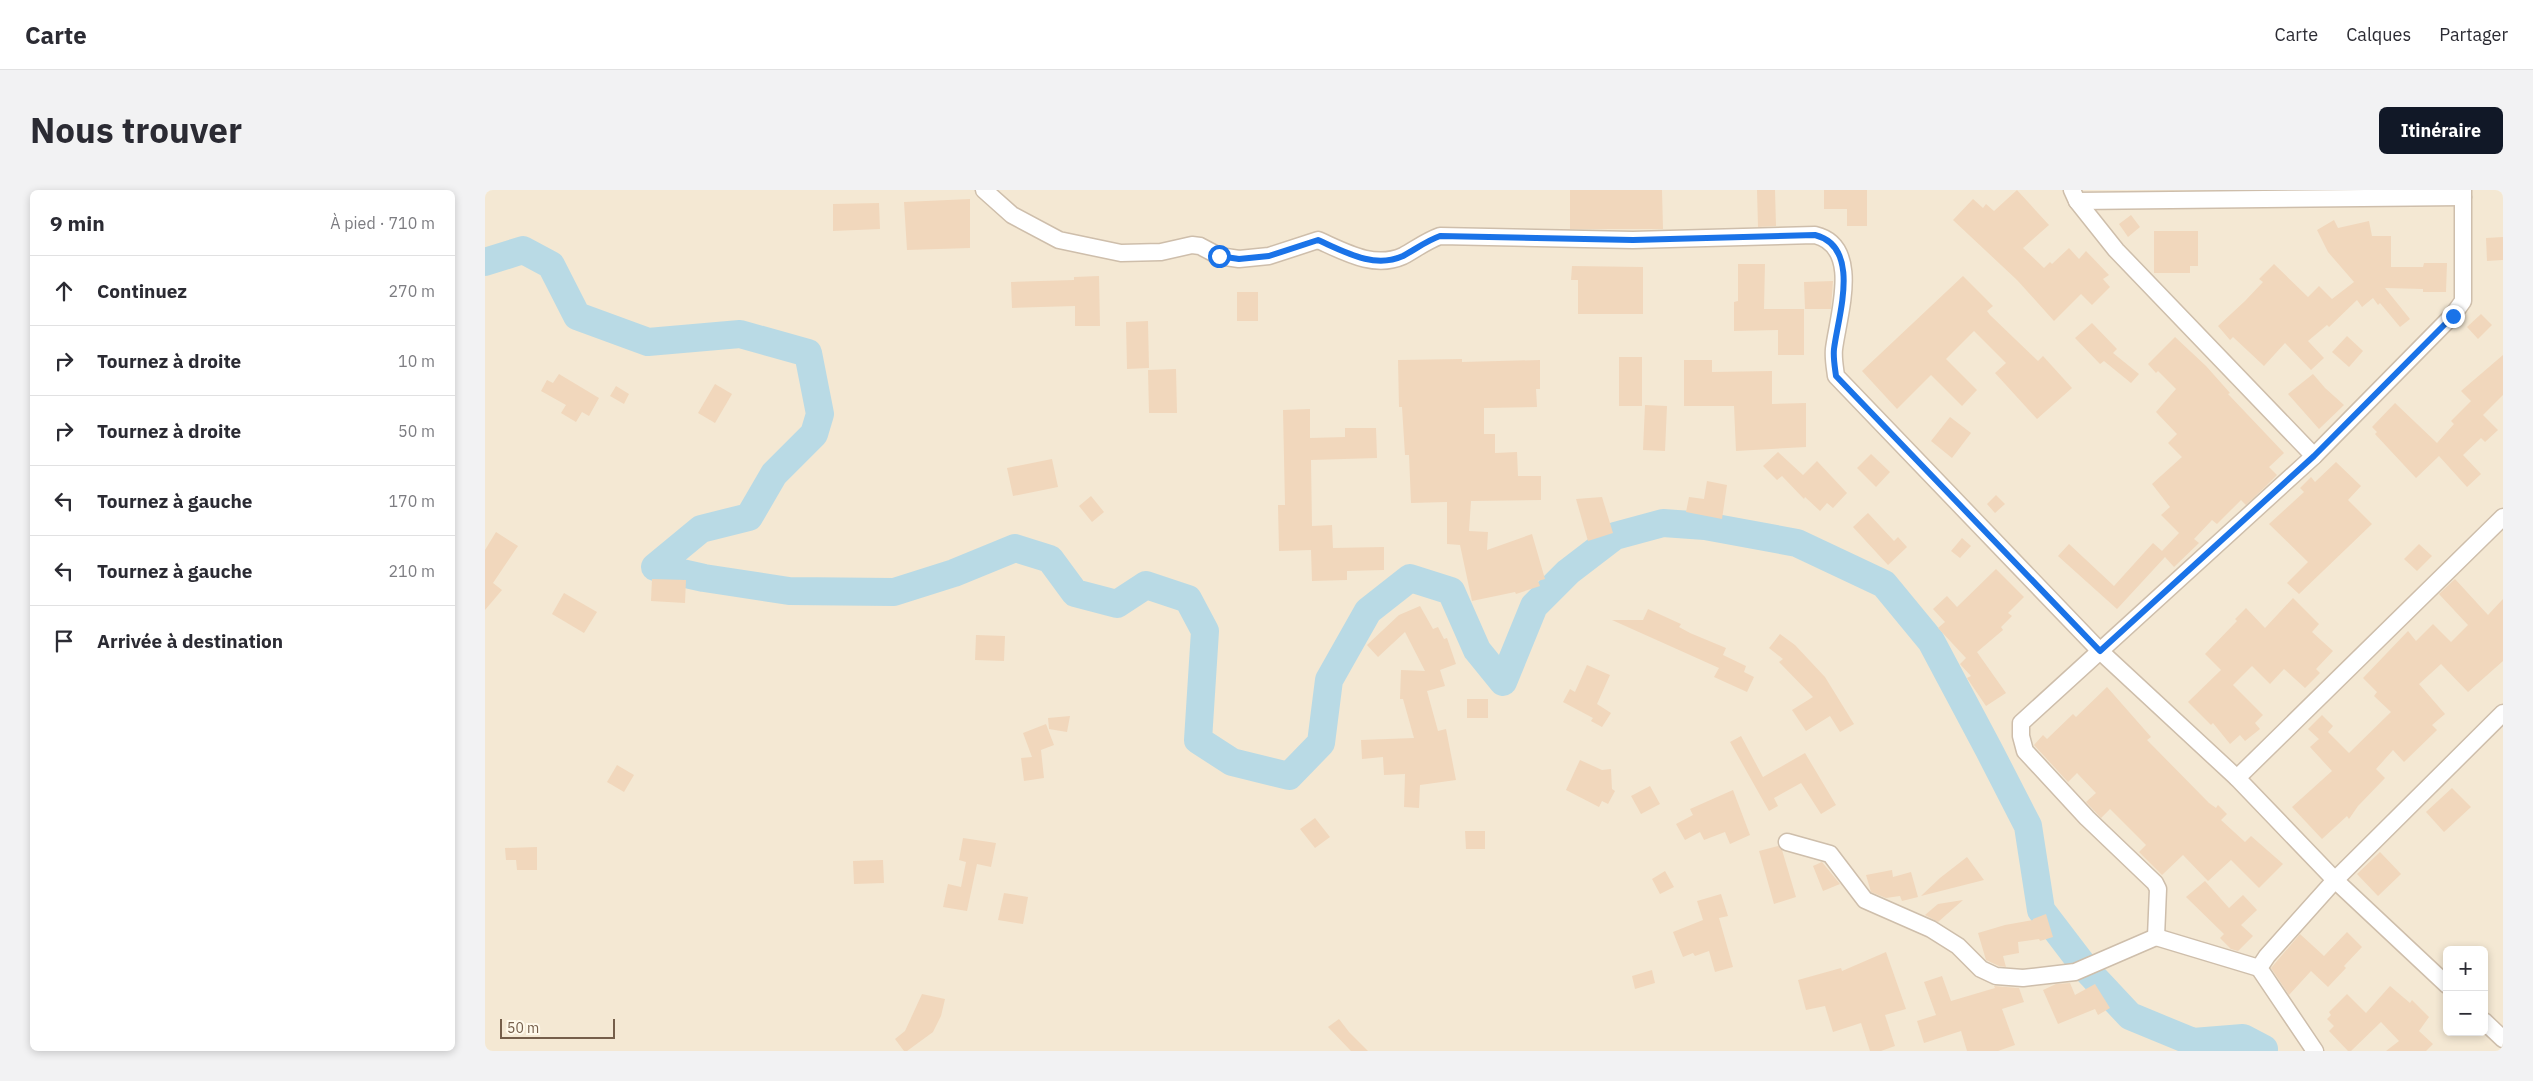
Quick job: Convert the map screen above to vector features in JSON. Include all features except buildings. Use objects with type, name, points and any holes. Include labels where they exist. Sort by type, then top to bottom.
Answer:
[{"type":"street","points":[[984,190],[1012,215],[1059,240],[1121,253],[1161,252],[1192,245],[1200,246],[1219,256],[1239,259],[1269,256],[1318,240],[1356,257],[1387,262],[1404,255],[1426,241],[1440,236],[1633,240],[1815,235],[1823,237],[1841,255],[1844,297],[1834,351],[1836,376],[2100,651],[2237,778],[2335,880],[2443,982]]},
{"type":"street","points":[[2074,195],[2463,194],[2463,301],[2453,316],[2314,456],[2021,723],[2021,736],[2025,751],[2087,818],[2155,883],[2157,890],[2156,937]]},
{"type":"street","points":[[2074,195],[2115,250],[2314,456]]},
{"type":"street","points":[[2237,778],[2503,517]]},
{"type":"street","points":[[2259,968],[2267,956],[2335,880],[2503,713]]},
{"type":"street","points":[[1787,842],[1830,854],[1865,900],[1931,929],[1958,946],[1981,969],[1995,976],[2023,978],[2075,972],[2156,937],[2259,968],[2315,1051]]},
{"type":"street","points":[[2488,1025],[2503,1039]]},
{"type":"shaded area","points":[[485,190],[2503,190],[2503,1051],[485,1051]]},
{"type":"waterway","points":[[485,262],[523,250],[551,265],[577,316],[648,342],[740,334],[808,353],[820,414],[814,434],[774,474],[749,517],[701,529],[655,567],[704,578],[789,591],[894,592],[954,573],[1015,548],[1050,559],[1075,593],[1117,604],[1146,585],[1188,599],[1205,631],[1198,740],[1232,762],[1289,776],[1321,743],[1329,680],[1368,611],[1410,578],[1451,591],[1477,650],[1503,682],[1534,606],[1568,572],[1615,536],[1663,523],[1705,526],[1797,543],[1884,584],[1931,641],[2028,826],[2041,910],[2086,969],[2130,1016],[2193,1042],[2243,1038],[2264,1049],[2262,1051]]},
{"type":"route","points":[[1219,256],[1239,259],[1269,256],[1310,241],[1318,240],[1356,257],[1387,262],[1404,255],[1426,241],[1440,236],[1633,240],[1815,235],[1823,237],[1841,255],[1844,297],[1834,351],[1836,376],[1851,395],[2100,651],[2314,456],[2453,316]]}]
